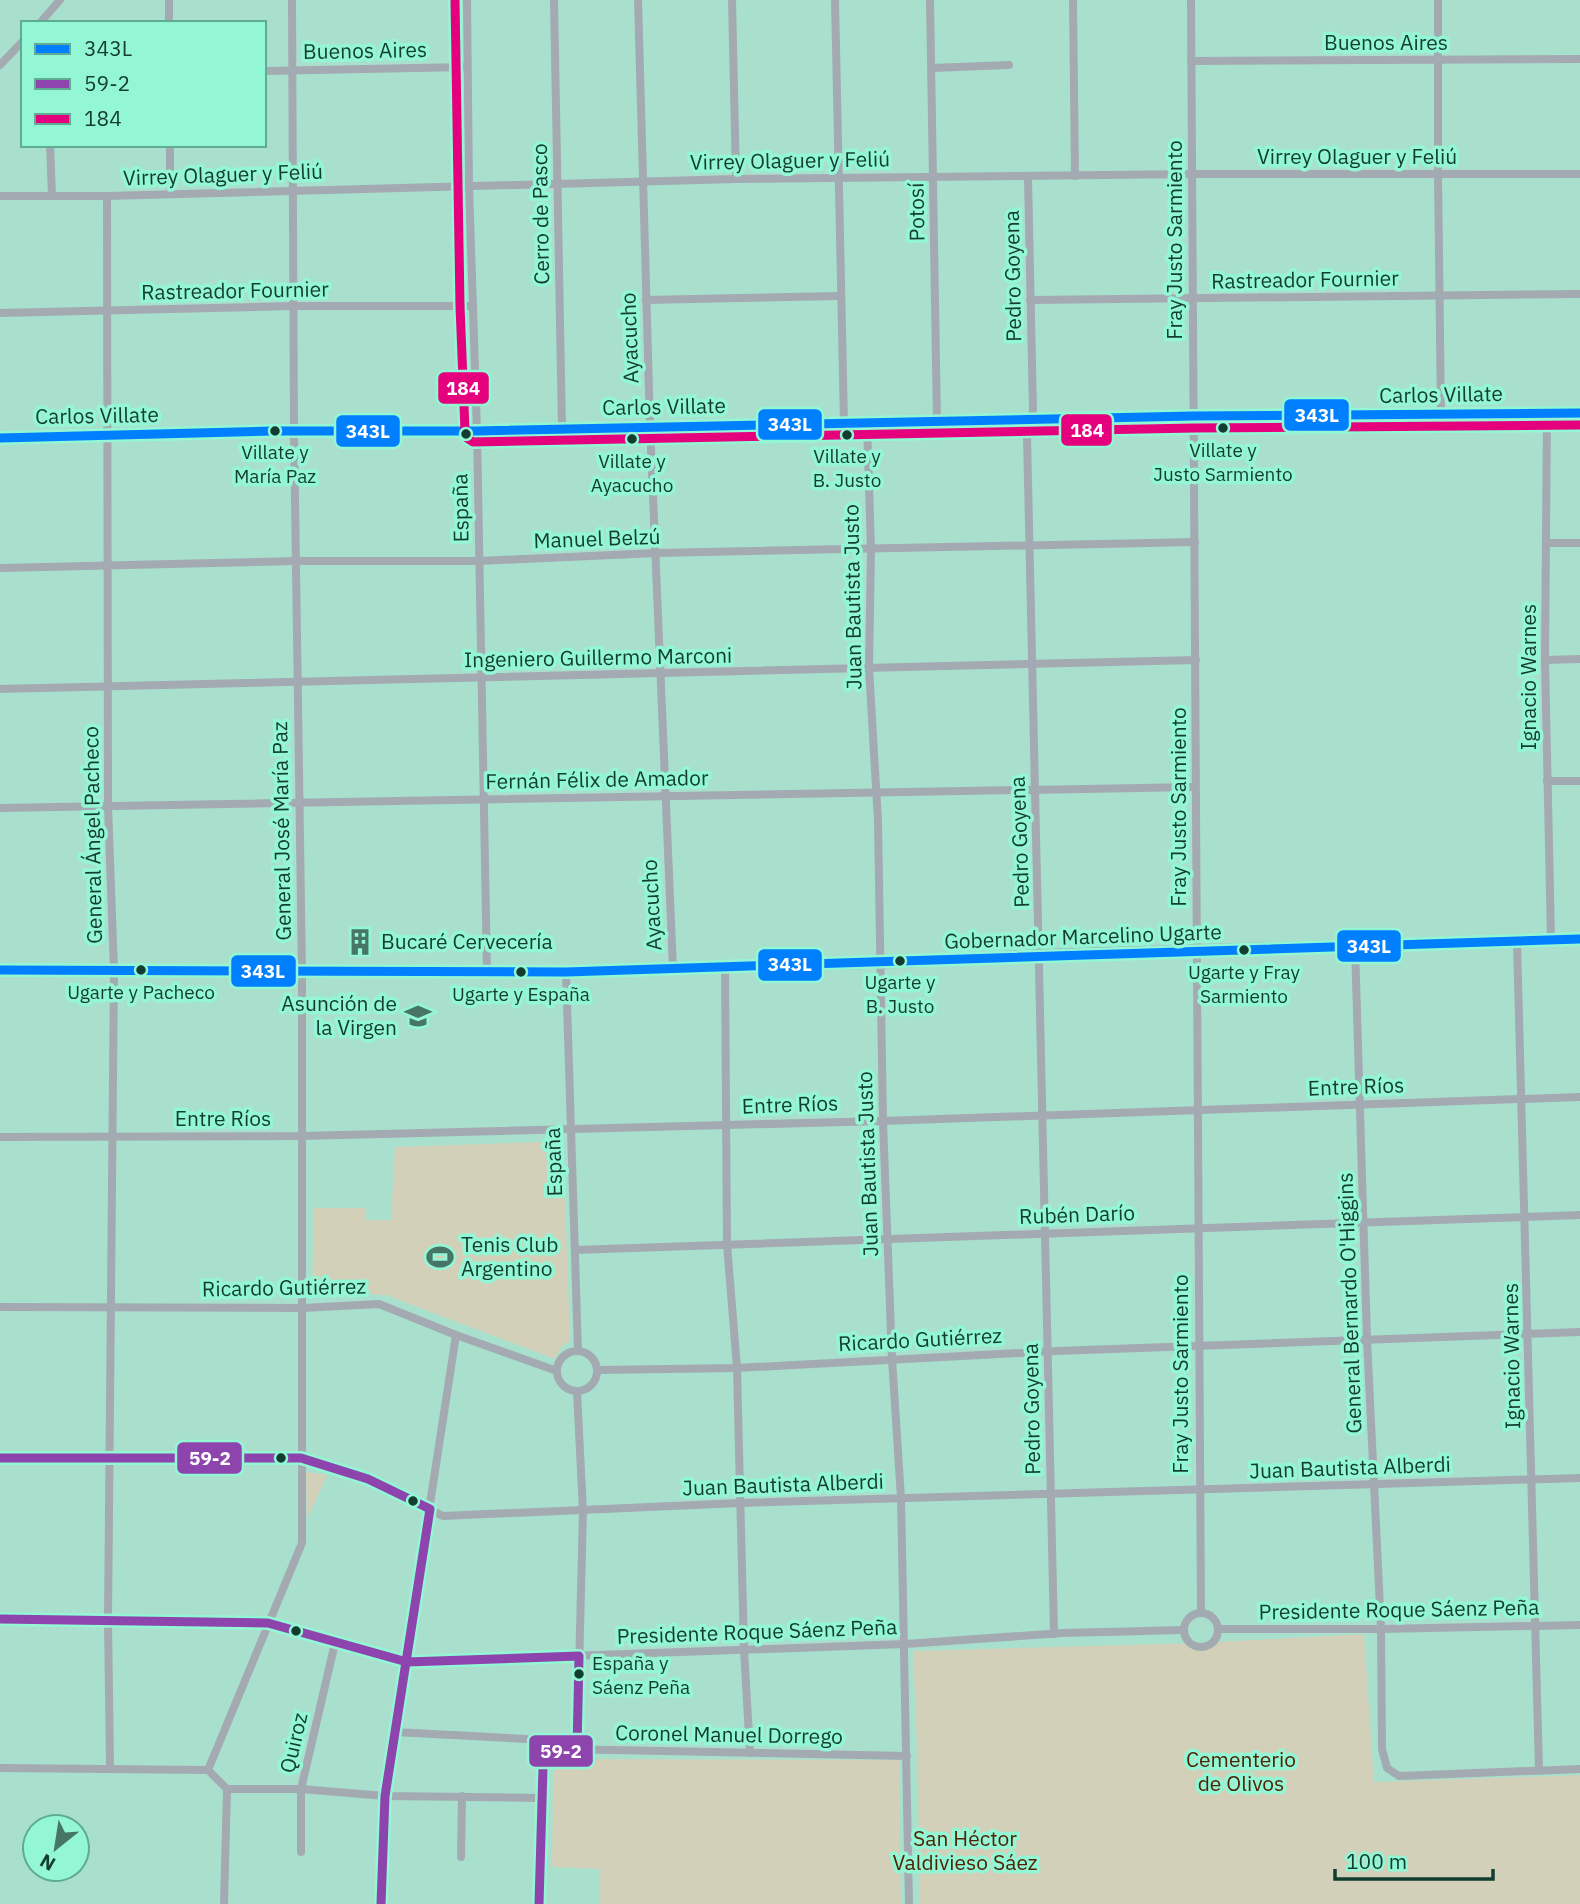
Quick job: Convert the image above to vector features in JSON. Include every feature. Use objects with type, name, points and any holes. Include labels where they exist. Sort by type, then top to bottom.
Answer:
[{"type":"street","points":[[42,21],[60,0]]},
{"type":"street","points":[[169,0],[169,21]]},
{"type":"street","name":"General José María Paz","points":[[208,1770],[302,1543],[302,973],[293,432],[292,0]]},
{"type":"street","name":"España","points":[[467,0],[469,186],[485,800],[486,973]]},
{"type":"street","name":"Cerro de Pasco","points":[[554,0],[562,428]]},
{"type":"street","name":"Ayacucho","points":[[638,0],[650,426],[673,969]]},
{"type":"street","points":[[732,0],[736,178]]},
{"type":"street","points":[[835,0],[844,423]]},
{"type":"street","name":"Potosí","points":[[930,0],[937,423]]},
{"type":"street","points":[[1073,0],[1075,176]]},
{"type":"street","name":"Fray Justo Sarmiento","points":[[1191,0],[1201,1614]]},
{"type":"street","points":[[1438,0],[1441,414]]},
{"type":"street","points":[[0,65],[21,43]]},
{"type":"street","name":"Buenos Aires","points":[[1191,61],[1580,59]]},
{"type":"street","points":[[932,68],[1009,65]]},
{"type":"street","name":"Buenos Aires","points":[[266,71],[467,67]]},
{"type":"street","points":[[50,147],[52,195]]},
{"type":"street","points":[[170,147],[170,194]]},
{"type":"street","name":"Virrey Olaguer y Feliú","points":[[0,196],[107,196],[736,178],[1580,174]]},
{"type":"street","name":"Pedro Goyena","points":[[1028,177],[1033,411],[1027,436],[1054,1634]]},
{"type":"street","name":"General Ángel Pacheco","points":[[107,196],[108,806],[114,970],[108,1620],[110,1768]]},
{"type":"street","name":"Rastreador Fournier","points":[[1030,300],[1580,294]]},
{"type":"street","points":[[646,300],[841,296]]},
{"type":"street","name":"Rastreador Fournier","points":[[0,313],[294,306],[472,306]]},
{"type":"street","name":"Ignacio Warnes","points":[[1547,413],[1545,660],[1551,940]]},
{"type":"street","name":"Carlos Villate","points":[[0,438],[937,423],[1194,416],[1580,413]]},
{"type":"street","name":"Juan Bautista Justo","points":[[867,424],[871,549],[869,668],[876,791],[883,1121],[892,1359],[901,1498],[909,1904]]},
{"type":"street","name":"Manuel Belzú","points":[[0,568],[296,561],[479,561],[656,553],[1195,542]]},
{"type":"street","points":[[1546,543],[1580,543]]},
{"type":"street","points":[[1545,660],[1580,659]]},
{"type":"street","name":"Ingeniero Guillermo Marconi","points":[[0,689],[1196,660]]},
{"type":"street","points":[[1547,781],[1580,781]]},
{"type":"street","name":"Fernán Félix de Amador","points":[[0,808],[1194,787]]},
{"type":"street","name":"Gobernador Marcelino Ugarte","points":[[0,970],[566,972],[1580,939]]},
{"type":"street","name":"Ignacio Warnes","points":[[1517,942],[1539,1770]]},
{"type":"street","name":"General Bernardo O'Higgins","points":[[1355,947],[1367,1339],[1381,1629],[1382,1749],[1387,1768],[1399,1776],[1539,1770]]},
{"type":"street","points":[[725,967],[727,1244],[737,1368],[744,1650],[750,1753]]},
{"type":"street","name":"España","points":[[566,972],[578,1351]]},
{"type":"street","name":"Entre Ríos","points":[[0,1137],[302,1136],[883,1121],[1580,1097]]},
{"type":"street","name":"Rubén Darío","points":[[575,1250],[1580,1215]]},
{"type":"street","name":"Ricardo Gutiérrez","points":[[0,1307],[303,1308],[379,1304],[557,1371]]},
{"type":"street","name":"Ricardo Gutiérrez","points":[[598,1370],[737,1368],[1048,1351],[1580,1332]]},
{"type":"street","points":[[381,1904],[385,1796],[456,1335]]},
{"type":"street","points":[[578,1351],[594,1359],[598,1370],[590,1388],[577,1392],[570,1391],[560,1383],[557,1371],[558,1364],[566,1354],[578,1351]]},
{"type":"street","points":[[577,1392],[583,1511],[577,1749]]},
{"type":"street","name":"Juan Bautista Alberdi","points":[[0,1458],[301,1458],[328,1463],[410,1498],[443,1516],[740,1503],[1580,1478]]},
{"type":"street","points":[[1201,1614],[1210,1616],[1218,1629],[1215,1640],[1201,1647],[1191,1644],[1184,1630],[1188,1620],[1201,1614]]},
{"type":"street","name":"Presidente Roque Sáenz Peña","points":[[0,1619],[268,1623],[407,1662],[905,1644],[1054,1634],[1184,1630]]},
{"type":"street","name":"Presidente Roque Sáenz Peña","points":[[1218,1629],[1580,1625]]},
{"type":"street","name":"Quiroz","points":[[301,1852],[301,1789],[335,1643]]},
{"type":"street","points":[[394,1732],[527,1739],[552,1754],[543,1768],[539,1904]]},
{"type":"street","name":"Coronel Manuel Dorrego","points":[[552,1754],[561,1749],[577,1749],[907,1756]]},
{"type":"street","points":[[0,1768],[208,1770],[227,1789],[301,1789],[385,1796],[542,1798]]},
{"type":"street","points":[[1539,1770],[1580,1769]]},
{"type":"street","points":[[224,1904],[227,1789]]},
{"type":"street","points":[[461,1857],[462,1796]]},
{"type":"green space","name":"Tenis Club Argentino","points":[[563,1141],[570,1341],[562,1346],[555,1359],[386,1295],[312,1293],[314,1208],[366,1208],[365,1220],[391,1220],[395,1147]]},
{"type":"green space","points":[[306,1472],[327,1475],[307,1520]]},
{"type":"green space","name":"Cementerio de Olivos","points":[[1364,1634],[1374,1782],[1580,1775],[1580,1904],[919,1904],[918,1771],[913,1651],[1199,1643]]},
{"type":"green space","points":[[563,1759],[899,1760],[901,1904],[599,1904],[600,1869],[552,1867],[553,1773]]},
{"type":"transit line","name":"184","points":[[455,0],[465,431],[467,438],[473,442],[1194,428],[1580,425]]},
{"type":"transit line","name":"343L","points":[[0,438],[1194,416],[1580,413]]},
{"type":"transit line","name":"343L","points":[[0,970],[566,972],[1580,939]]},
{"type":"transit line","name":"59-2","points":[[0,1458],[301,1458],[368,1479],[430,1509],[385,1796],[381,1904]]},
{"type":"transit line","name":"59-2","points":[[0,1619],[268,1623],[407,1662],[579,1656],[577,1749],[557,1753],[543,1768],[539,1904]]},
{"type":"place","name":"Villate y Justo Sarmiento","points":[[1223,428]]},
{"type":"place","name":"Villate y María Paz","points":[[275,431]]},
{"type":"place","name":"Villate y B. Justo","points":[[847,435]]},
{"type":"place","name":"Villate y Ayacucho","points":[[632,439]]},
{"type":"place","name":"Bucaré Cervecería","points":[[360,942]]},
{"type":"place","name":"Ugarte y Fray Sarmiento","points":[[1244,950]]},
{"type":"place","name":"Ugarte y B. Justo","points":[[900,961]]},
{"type":"place","name":"Ugarte y Pacheco","points":[[141,970]]},
{"type":"place","name":"Ugarte y España","points":[[521,972]]},
{"type":"place","name":"Asunción de la Virgen","points":[[418,1016]]},
{"type":"place","name":"Tenis Club Argentino","points":[[440,1257]]},
{"type":"place","name":"España y Sáenz Peña","points":[[579,1674]]},
{"type":"park label","name":"San Héctor Valdivieso Sáez","points":[[965,1851]]}]
